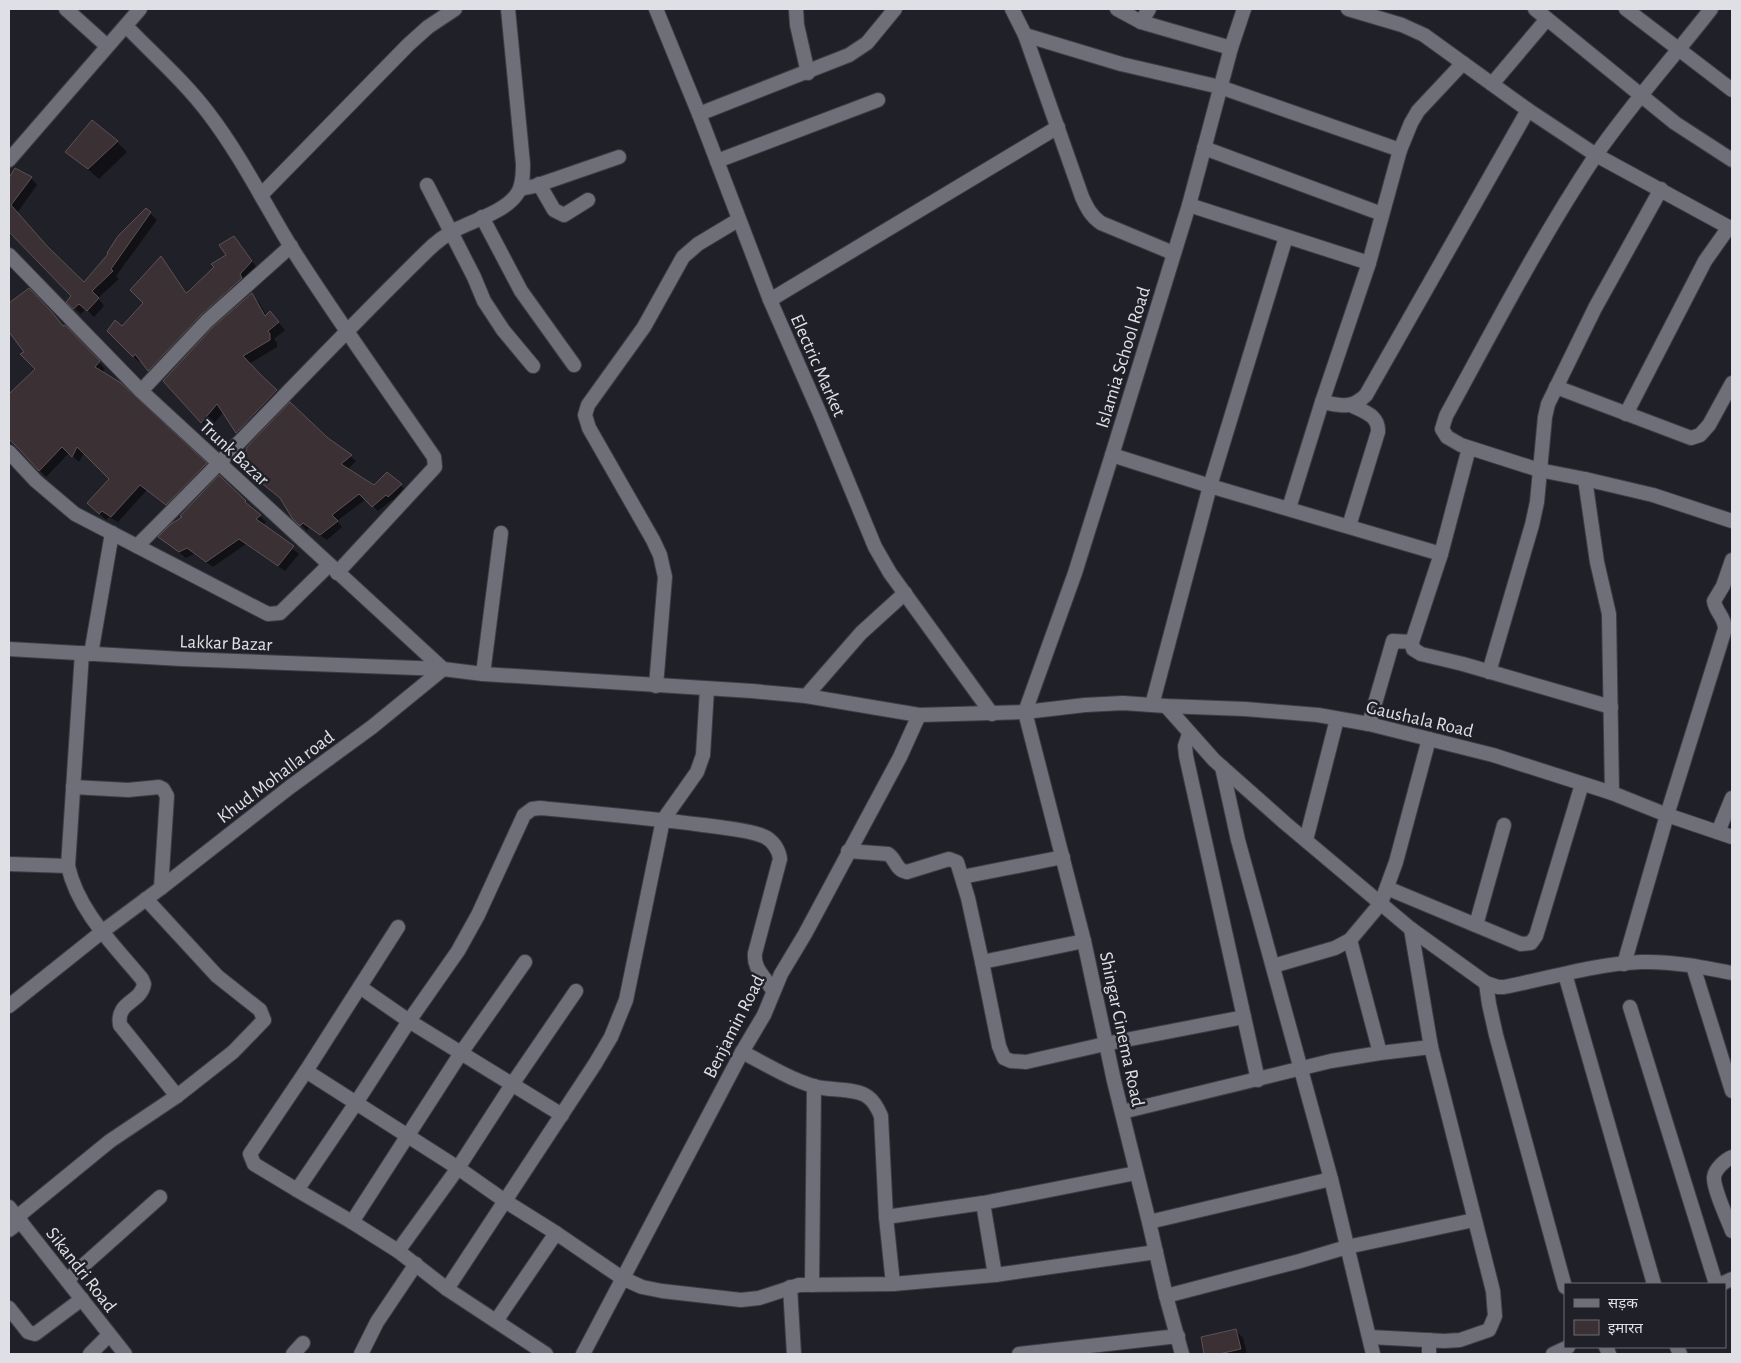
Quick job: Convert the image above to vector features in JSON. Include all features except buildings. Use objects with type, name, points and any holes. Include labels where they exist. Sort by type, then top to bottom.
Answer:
[{"type":"street","points":[[66,9],[107,46]]},
{"type":"street","points":[[9,160],[140,9]]},
{"type":"street","points":[[261,195],[408,46],[428,27],[455,9]]},
{"type":"street","points":[[137,546],[346,330],[426,252],[450,233],[501,208],[517,195],[522,183],[524,164],[508,9]]},
{"type":"street","name":"Electric Market","points":[[656,9],[770,300],[820,414],[874,547],[890,574],[992,714]]},
{"type":"street","points":[[796,9],[799,35],[808,72]]},
{"type":"street","points":[[698,114],[849,55],[868,42],[895,9]]},
{"type":"street","points":[[1012,9],[1025,35],[1082,197],[1093,218],[1173,254]]},
{"type":"street","points":[[1117,9],[1141,22],[1231,48]]},
{"type":"street","points":[[1141,22],[1150,9]]},
{"type":"street","name":"Islamia School Road","points":[[1025,712],[1075,573],[1112,455],[1189,204],[1231,48],[1244,9]]},
{"type":"street","points":[[1348,9],[1402,25],[1424,35],[1528,110],[1596,155],[1730,228],[1705,261],[1626,414]]},
{"type":"street","points":[[1535,9],[1675,124],[1732,160]]},
{"type":"street","points":[[1626,9],[1732,90]]},
{"type":"street","points":[[1711,9],[1640,95],[1596,155],[1519,281],[1446,416],[1442,429],[1447,437],[1468,448],[1539,470],[1654,495],[1732,521]]},
{"type":"street","points":[[1492,84],[1548,19]]},
{"type":"street","points":[[9,452],[36,482],[75,514],[268,614],[280,613],[333,569],[435,467],[434,457],[346,330],[209,114],[126,26]]},
{"type":"street","points":[[1025,35],[1121,64],[1220,87],[1400,150]]},
{"type":"street","points":[[1289,508],[1322,402],[1369,263],[1400,150],[1418,111],[1463,62]]},
{"type":"street","points":[[717,161],[878,100]]},
{"type":"street","points":[[1351,405],[1360,401],[1371,388],[1470,208],[1528,110]]},
{"type":"street","points":[[770,300],[1058,127]]},
{"type":"street","points":[[1204,148],[1382,214]]},
{"type":"street","points":[[520,189],[618,157]]},
{"type":"street","points":[[427,184],[450,233],[474,277],[484,302],[503,330],[533,366]]},
{"type":"street","points":[[539,184],[554,210],[564,215],[588,200]]},
{"type":"street","points":[[1489,672],[1530,535],[1537,502],[1539,470],[1548,404],[1595,308],[1661,189]]},
{"type":"street","points":[[1189,204],[1369,263]]},
{"type":"street","points":[[482,217],[521,292],[574,365]]},
{"type":"street","points":[[656,686],[665,577],[663,567],[653,540],[589,428],[585,415],[588,405],[644,327],[683,258],[698,244],[738,220]]},
{"type":"street","points":[[1286,237],[1210,486],[1159,706],[1222,767],[1411,929],[1486,983],[1504,987],[1582,970],[1624,964],[1665,963],[1732,973]]},
{"type":"street","points":[[141,391],[208,321],[291,246]]},
{"type":"street","name":"Trunk Bazar","points":[[9,255],[141,391],[443,669]]},
{"type":"street","points":[[1556,387],[1691,438],[1700,435],[1709,424],[1732,383]]},
{"type":"street","points":[[1322,402],[1351,405],[1372,416],[1379,425],[1349,526]]},
{"type":"street","points":[[1468,448],[1441,554],[1412,642],[1413,649],[1420,654],[1611,707]]},
{"type":"street","points":[[1112,455],[1441,554]]},
{"type":"street","points":[[1585,479],[1597,562],[1610,614],[1612,793]]},
{"type":"street","points":[[112,533],[87,654],[73,787],[68,866],[72,884],[88,913],[142,979],[144,984],[144,989],[120,1013],[120,1025],[177,1096]]},
{"type":"street","points":[[443,669],[483,674],[501,533]]},
{"type":"street","points":[[1624,964],[1667,816],[1725,629],[1725,622],[1714,602],[1727,587],[1732,560]]},
{"type":"street","points":[[806,696],[861,633],[905,593]]},
{"type":"street","points":[[1369,724],[1392,641],[1412,642]]},
{"type":"street","name":"Lakkar Bazar","points":[[9,649],[182,660],[443,669]]},
{"type":"street","name":"Khud Mohalla road","points":[[9,1006],[103,930],[161,888],[290,787],[372,727],[443,669]]},
{"type":"street","name":"Gaushala Road","points":[[483,674],[806,696],[919,715],[992,714],[1123,703],[1245,709],[1318,715],[1369,724],[1493,755],[1612,793],[1667,816],[1732,837]]},
{"type":"street","points":[[447,1289],[595,1064],[612,1037],[620,1019],[631,979],[663,820],[700,765],[704,747],[707,689]]},
{"type":"street","name":"Shingar Cinema Road","points":[[1025,712],[1084,941],[1105,1044],[1166,1296],[1182,1354]]},
{"type":"street","name":"Benjamin Road","points":[[587,1354],[622,1278],[742,1052],[764,1015],[781,974],[805,934],[900,757],[919,715]]},
{"type":"street","points":[[1306,840],[1337,719]]},
{"type":"street","points":[[1189,734],[1186,756],[1258,1080]]},
{"type":"street","points":[[1273,966],[1335,948],[1350,940],[1381,903],[1388,888],[1429,739]]},
{"type":"street","points":[[1222,767],[1238,840],[1331,1179],[1373,1354]]},
{"type":"street","points":[[1388,888],[1526,945],[1533,941],[1582,784]]},
{"type":"street","points":[[73,787],[128,790],[159,787],[163,789],[166,796],[161,888]]},
{"type":"street","points":[[1718,832],[1732,798]]},
{"type":"street","points":[[297,1190],[409,1021],[458,951],[470,931],[524,815],[528,812],[540,808],[663,820],[726,828],[764,836],[776,847],[780,859],[754,960],[756,968],[768,981],[773,991]]},
{"type":"street","points":[[1476,925],[1504,825]]},
{"type":"street","points":[[848,851],[888,854],[894,859],[897,868],[907,872],[949,859],[954,860],[959,866],[982,962],[999,1046],[1004,1058],[1011,1062],[1026,1062],[1244,1016]]},
{"type":"street","points":[[962,878],[1063,857]]},
{"type":"street","points":[[9,864],[68,866]]},
{"type":"street","points":[[9,1230],[16,1215],[110,1141],[177,1096],[238,1048],[262,1023],[264,1017],[260,1010],[217,976],[146,899]]},
{"type":"street","points":[[398,927],[306,1071],[250,1154],[254,1164],[398,1251],[447,1289],[546,1354]]},
{"type":"street","points":[[1370,1337],[1444,1341],[1460,1340],[1489,1330],[1495,1316],[1492,1291],[1431,1047],[1411,929]]},
{"type":"street","points":[[1350,940],[1380,1053]]},
{"type":"street","points":[[982,962],[1084,941]]},
{"type":"street","points":[[352,1222],[461,1053],[525,962]]},
{"type":"street","points":[[1693,966],[1732,1091]]},
{"type":"street","points":[[1565,974],[1654,1283]]},
{"type":"street","points":[[1486,983],[1496,1034],[1564,1283]]},
{"type":"street","points":[[360,987],[409,1021],[513,1083],[562,1115]]},
{"type":"street","points":[[398,1251],[458,1168],[576,991]]},
{"type":"street","points":[[1630,1007],[1716,1283]]},
{"type":"street","points":[[1122,1112],[1302,1068],[1380,1053],[1431,1047]]},
{"type":"street","points":[[742,1052],[814,1086],[858,1092],[868,1096],[876,1106],[880,1116],[886,1217],[893,1284]]},
{"type":"street","points":[[306,1071],[458,1168],[622,1278],[642,1287],[741,1300],[759,1298],[790,1287],[893,1284],[995,1275],[1156,1252]]},
{"type":"street","points":[[812,1285],[814,1086]]},
{"type":"street","points":[[1732,1156],[1720,1167],[1714,1176],[1715,1186],[1732,1231]]},
{"type":"street","points":[[886,1217],[983,1203],[1136,1173]]},
{"type":"street","points":[[1149,1222],[1331,1179]]},
{"type":"street","points":[[67,1280],[160,1197]]},
{"type":"street","points":[[983,1203],[995,1275]]},
{"type":"street","name":"Sikandri Road","points":[[16,1215],[125,1354]]},
{"type":"street","points":[[1166,1296],[1300,1262],[1347,1247],[1474,1220]]},
{"type":"street","points":[[496,1321],[556,1233]]},
{"type":"street","points":[[360,1354],[377,1322],[416,1264]]},
{"type":"street","points":[[790,1287],[794,1354]]},
{"type":"street","points":[[9,1310],[28,1332],[35,1334],[82,1299]]},
{"type":"street","points":[[90,1354],[109,1335]]},
{"type":"street","points":[[1019,1354],[1178,1336]]},
{"type":"street","points":[[1429,1340],[1430,1354]]},
{"type":"street","points":[[294,1354],[303,1342]]},
{"type":"street","points":[[1553,1354],[1566,1348]]}]
